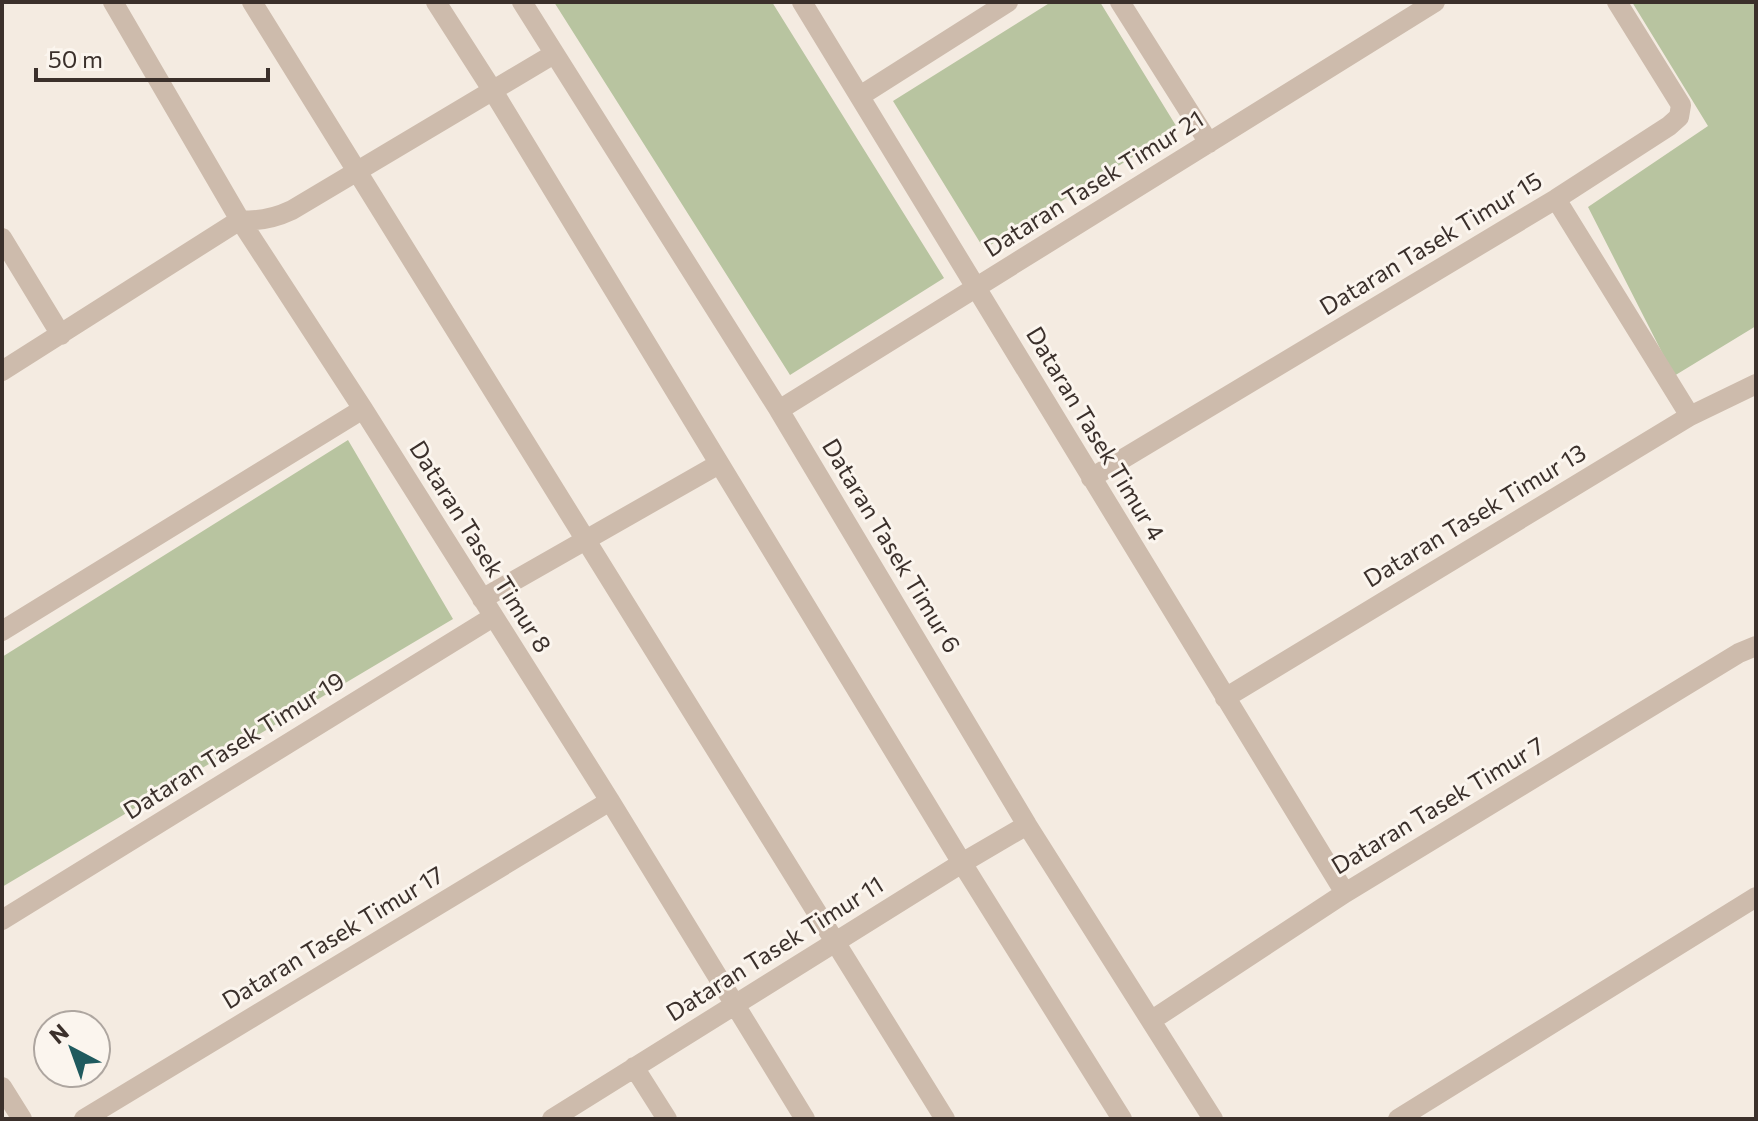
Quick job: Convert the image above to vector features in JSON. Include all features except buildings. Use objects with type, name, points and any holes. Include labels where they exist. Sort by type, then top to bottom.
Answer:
[{"type":"street","name":"Dataran Tasek Timur 8","points":[[113,2],[240,220],[610,801],[805,1119]]},
{"type":"street","points":[[252,2],[945,1119]]},
{"type":"street","points":[[436,2],[1122,1119]]},
{"type":"street","name":"Dataran Tasek Timur 6","points":[[522,2],[779,410],[1027,825],[1213,1119]]},
{"type":"street","name":"Dataran Tasek Timur 4","points":[[802,2],[1345,893]]},
{"type":"street","points":[[860,96],[1008,2]]},
{"type":"street","points":[[1120,2],[1209,143]]},
{"type":"street","name":"Dataran Tasek Timur 21","points":[[779,410],[1435,2]]},
{"type":"street","name":"Dataran Tasek Timur 15","points":[[1091,478],[1556,199],[1679,117],[1681,105],[1676,94],[1617,2]]},
{"type":"street","points":[[2,371],[240,220],[254,221],[292,210],[554,54]]},
{"type":"street","points":[[1556,199],[1690,416]]},
{"type":"street","points":[[2,238],[61,335]]},
{"type":"street","name":"Dataran Tasek Timur 13","points":[[1225,698],[1690,416],[1756,384]]},
{"type":"street","points":[[2,631],[363,409]]},
{"type":"street","points":[[482,599],[719,464]]},
{"type":"street","name":"Dataran Tasek Timur 19","points":[[2,920],[493,617]]},
{"type":"street","name":"Dataran Tasek Timur 7","points":[[1152,1020],[1345,893],[1739,653],[1756,646]]},
{"type":"street","name":"Dataran Tasek Timur 17","points":[[84,1119],[610,801]]},
{"type":"street","name":"Dataran Tasek Timur 11","points":[[552,1119],[1027,825]]},
{"type":"street","points":[[1398,1119],[1756,897]]},
{"type":"street","points":[[634,1067],[667,1119]]},
{"type":"street","points":[[2,1087],[22,1119]]},
{"type":"green space","points":[[554,2],[772,2],[944,278],[790,375]]},
{"type":"green space","points":[[1051,2],[1100,2],[1178,129],[984,249],[893,101]]},
{"type":"green space","points":[[1632,2],[1756,2],[1756,326],[1674,376],[1588,207],[1708,126]]},
{"type":"green space","points":[[348,440],[453,619],[2,887],[2,657]]}]
